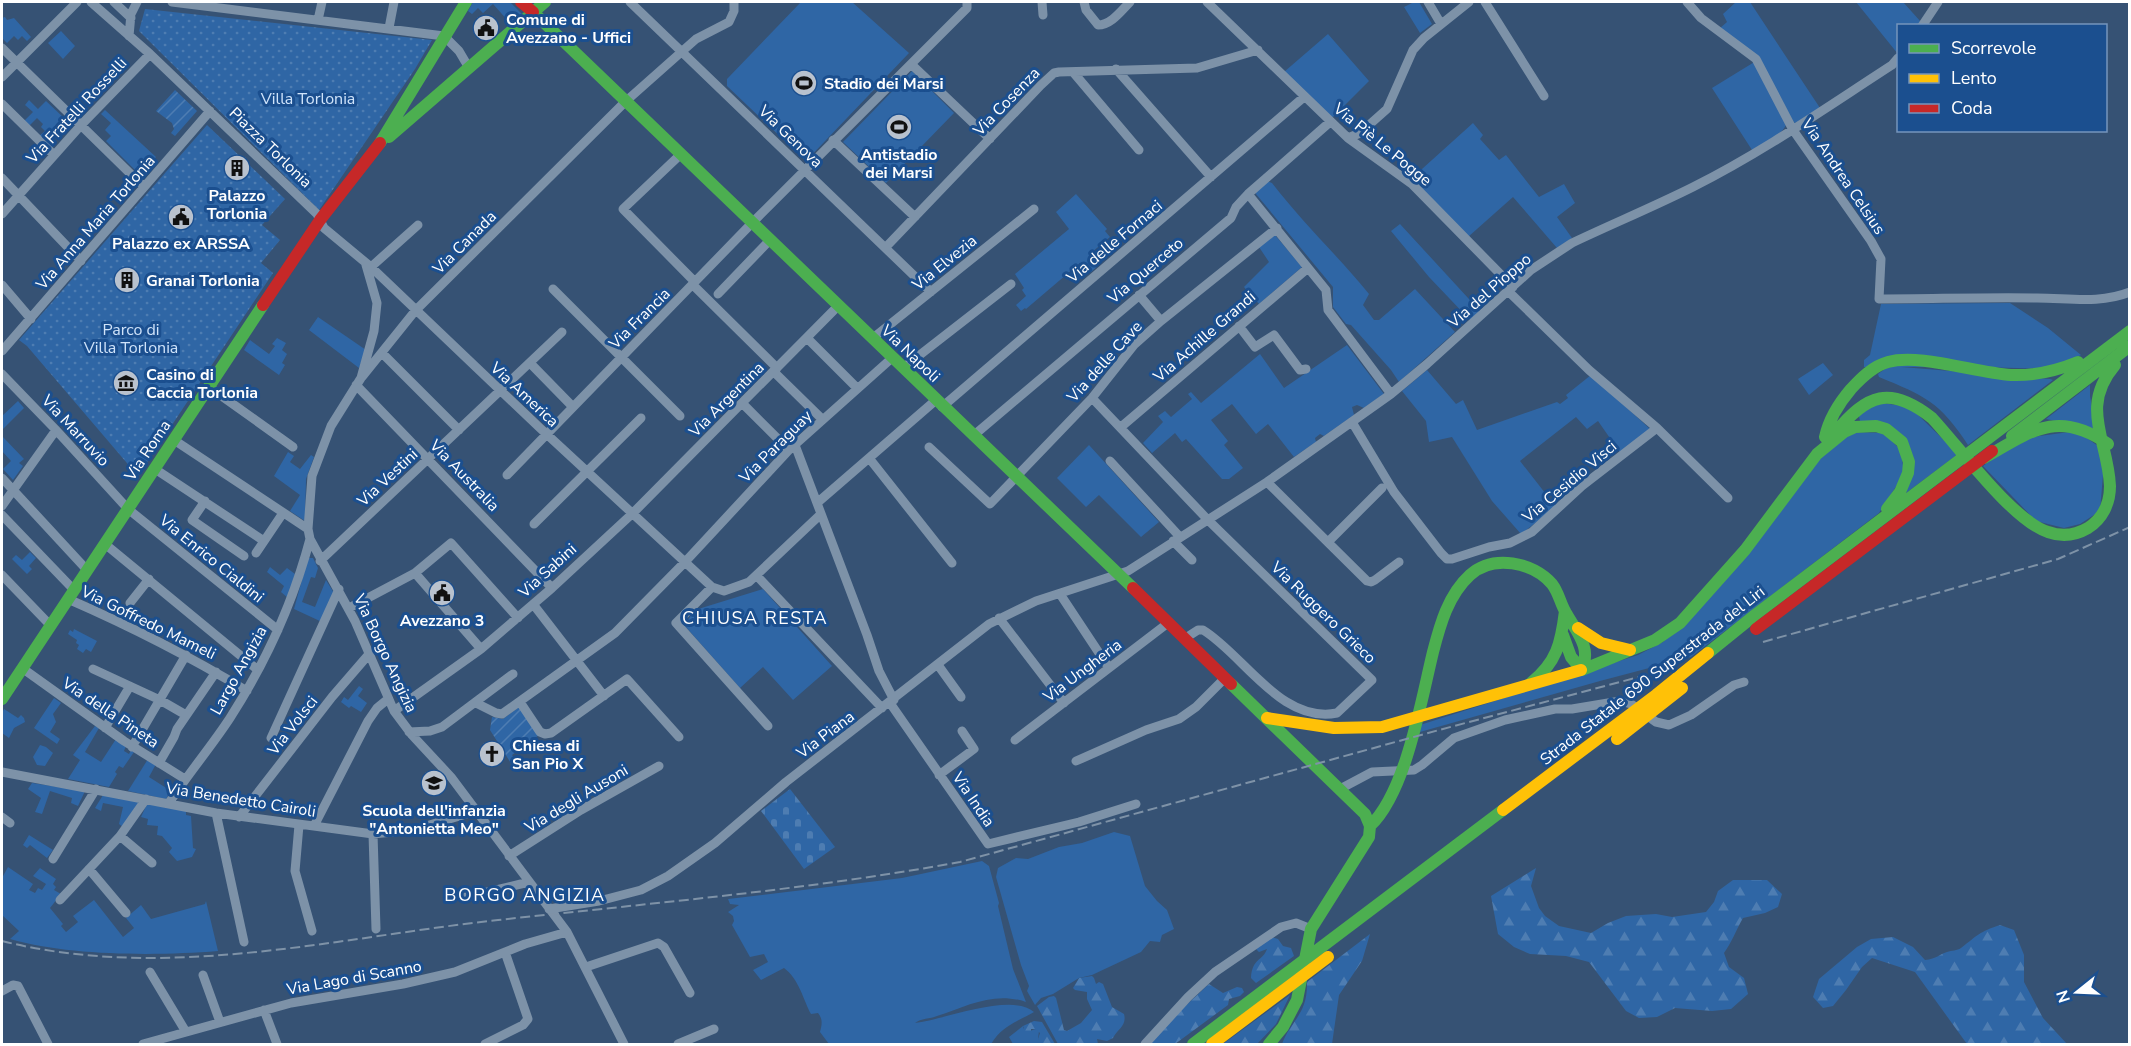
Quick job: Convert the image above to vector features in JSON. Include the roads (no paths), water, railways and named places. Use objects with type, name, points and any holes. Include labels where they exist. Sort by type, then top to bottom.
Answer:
[{"type":"main road","points":[[320,220],[378,146],[466,2]]},
{"type":"main road","name":"Via Napoli","points":[[521,2],[753,222],[1362,810],[1370,826]]},
{"type":"main road","points":[[378,146],[545,2]]},
{"type":"main road","name":"Via Roma","points":[[2,699],[320,220]]},
{"type":"main road","points":[[1827,440],[1829,423],[1845,397],[1861,378],[1881,364],[1911,360],[2007,375],[2039,375],[2071,366],[2130,331]]},
{"type":"main road","name":"Strada Statale 690 Superstrada del Liri","points":[[1212,1044],[1314,968],[1346,936],[1971,467],[1977,455],[2130,331]]},
{"type":"main road","points":[[1266,717],[1328,728],[1359,729],[1402,722],[1582,670],[1655,640],[1680,623],[1745,550],[1827,440],[1841,414],[1858,396],[1875,388],[1889,387],[1914,397],[1936,413],[1966,447],[1971,467],[2036,528],[2057,535],[2078,533],[2099,521],[2111,509],[2118,495],[2119,472],[2100,418],[2098,392],[2104,377],[2130,347]]},
{"type":"main road","name":"Strada Statale 690 Superstrada del Liri","points":[[1977,455],[2130,347]]},
{"type":"main road","points":[[1977,455],[2049,425],[2067,425],[2085,429],[2108,444]]},
{"type":"main road","points":[[1827,440],[1855,427],[1879,426],[1891,431],[1900,439],[1908,457],[1908,474],[1899,494],[1888,508],[1854,540]]},
{"type":"main road","name":"Strada Statale 690 Superstrada del Liri","points":[[1659,699],[1755,615],[1854,540],[1971,467]]},
{"type":"main road","points":[[1269,1044],[1291,1015],[1299,992],[1305,945],[1311,929],[1363,847],[1369,835],[1370,826],[1387,805],[1405,761],[1441,624],[1460,586],[1471,573],[1484,567],[1502,564],[1528,566],[1544,577],[1557,592],[1565,611],[1578,628],[1585,644],[1587,660],[1582,670]]},
{"type":"main road","points":[[1525,687],[1539,677],[1556,657],[1565,611]]},
{"type":"main road","points":[[1578,628],[1602,644],[1632,650]]},
{"type":"main road","points":[[1562,633],[1571,657],[1582,670]]},
{"type":"main road","name":"Strada Statale 690 Superstrada del Liri","points":[[1193,1044],[1295,967],[1346,936]]},
{"type":"street","points":[[2,77],[77,2]]},
{"type":"street","name":"Piazza Torlonia","points":[[91,2],[210,111],[317,214],[320,220]]},
{"type":"street","points":[[114,2],[131,18]]},
{"type":"street","points":[[129,36],[131,18],[137,2]]},
{"type":"street","points":[[172,2],[250,6],[318,20],[444,36],[459,51],[469,68]]},
{"type":"street","points":[[318,20],[321,2]]},
{"type":"street","points":[[389,28],[394,2]]},
{"type":"street","name":"Via Genova","points":[[630,2],[931,292]]},
{"type":"street","name":"Via Canada","points":[[358,382],[415,311],[625,102],[696,39],[729,22],[734,11],[734,2]]},
{"type":"street","points":[[1042,2],[1043,15]]},
{"type":"street","points":[[1084,2],[1086,10],[1098,25],[1108,23],[1130,2]]},
{"type":"street","name":"Via Piè Le Pogge","points":[[1207,2],[1348,138],[1412,183],[1589,370],[1657,428],[1728,498]]},
{"type":"street","points":[[1428,2],[1441,24]]},
{"type":"street","points":[[1348,138],[1360,134],[1387,109],[1413,50],[1420,42],[1469,2]]},
{"type":"street","points":[[1485,2],[1544,96]]},
{"type":"street","name":"Via Andrea Celsius","points":[[1687,2],[1701,18],[1756,59],[1793,130],[1871,241],[1881,260],[1879,298],[2084,300],[2114,298],[2130,292]]},
{"type":"street","points":[[1923,24],[1938,2]]},
{"type":"street","name":"Via Francia","points":[[507,475],[967,5]]},
{"type":"street","points":[[2,48],[144,187]]},
{"type":"street","name":"Via Cosenza","points":[[886,248],[1051,76],[1059,72],[1197,68],[1258,50]]},
{"type":"street","name":"Via Fratelli Rosselli","points":[[3,209],[18,196],[82,124],[150,54]]},
{"type":"street","name":"Via del Pioppo","points":[[1118,574],[1128,571],[1267,482],[1391,394],[1531,270],[1572,243],[1694,187],[1793,130],[1897,60]]},
{"type":"street","points":[[911,64],[990,139]]},
{"type":"street","points":[[1116,69],[1211,177]]},
{"type":"street","points":[[1073,72],[1139,150]]},
{"type":"street","name":"Via delle Fornaci","points":[[817,503],[869,458],[939,404],[1304,98]]},
{"type":"street","points":[[2,104],[54,155]]},
{"type":"street","name":"Via Anna Maria Torlonia","points":[[2,351],[210,111]]},
{"type":"street","name":"Via Querceto","points":[[973,436],[1231,218],[1236,207],[1248,194],[1330,122]]},
{"type":"street","points":[[833,140],[915,217]]},
{"type":"street","points":[[681,154],[623,209],[822,419]]},
{"type":"street","points":[[2,178],[81,261]]},
{"type":"street","points":[[1248,194],[1326,290],[1328,310],[1391,394]]},
{"type":"street","name":"Via Elvezia","points":[[873,338],[1034,209]]},
{"type":"street","name":"Via America","points":[[320,220],[324,228],[368,266],[712,587]]},
{"type":"street","points":[[368,266],[418,225]]},
{"type":"street","name":"Via delle Cave","points":[[930,447],[990,504],[1092,398],[1118,362],[1134,345],[1277,228]]},
{"type":"street","points":[[718,294],[770,240]]},
{"type":"street","name":"Via Borgo Angizia","points":[[368,266],[377,303],[370,349],[358,382],[332,426],[312,477],[308,529],[310,539],[320,561],[349,608],[394,711],[409,732],[451,777],[567,932],[624,1044]]},
{"type":"street","name":"Via Achille Grandi","points":[[1121,428],[1308,268]]},
{"type":"street","points":[[903,368],[1011,284]]},
{"type":"street","points":[[2,285],[31,319]]},
{"type":"street","points":[[553,289],[680,416]]},
{"type":"street","points":[[1139,295],[1161,321]]},
{"type":"street","name":"Via Argentina","points":[[633,513],[838,306]]},
{"type":"street","points":[[1239,326],[1255,347],[1274,335],[1300,370],[1306,369]]},
{"type":"street","name":"Via Vestini","points":[[320,561],[562,332]]},
{"type":"street","points":[[807,338],[857,388]]},
{"type":"street","points":[[382,353],[459,430]]},
{"type":"street","name":"Via Paraguay","points":[[476,703],[502,714],[615,633],[792,447],[892,358]]},
{"type":"street","points":[[530,363],[573,406]]},
{"type":"street","name":"Via Marruvio","points":[[2,374],[128,509]]},
{"type":"street","name":"Via Australia","points":[[358,382],[552,588]]},
{"type":"street","points":[[209,387],[293,447]]},
{"type":"street","name":"Via Ruggero Grieco","points":[[1092,398],[1208,520],[1372,680],[1337,713],[1306,711],[1277,697],[1228,650],[1203,630],[1198,630],[1184,639]]},
{"type":"street","points":[[743,404],[792,447]]},
{"type":"street","points":[[534,524],[641,418]]},
{"type":"street","name":"Via Cesidio Visci","points":[[1352,422],[1394,492],[1447,559],[1510,543],[1523,537],[1582,486],[1657,428]]},
{"type":"street","points":[[2,506],[56,430]]},
{"type":"street","points":[[174,440],[308,529]]},
{"type":"street","name":"Via India","points":[[792,447],[817,503],[867,635],[889,704],[988,844],[1079,822],[1136,804]]},
{"type":"street","points":[[869,458],[952,563]]},
{"type":"street","points":[[1110,461],[1177,539],[1192,560]]},
{"type":"street","points":[[155,469],[264,541]]},
{"type":"street","points":[[2,478],[87,570]]},
{"type":"street","points":[[1267,482],[1367,581],[1376,580],[1399,562]]},
{"type":"street","points":[[1328,542],[1382,488]]},
{"type":"street","points":[[205,501],[192,520],[244,556]]},
{"type":"street","name":"Via Enrico Cialdini","points":[[128,509],[278,630]]},
{"type":"street","points":[[256,553],[283,513]]},
{"type":"street","name":"Via Sabini","points":[[394,711],[481,649],[552,588],[633,513]]},
{"type":"street","points":[[768,726],[676,622],[712,587],[724,591],[738,588],[757,576],[821,514]]},
{"type":"street","points":[[2,515],[71,595]]},
{"type":"street","name":"Largo Angizia","points":[[169,803],[247,691],[292,597],[310,539]]},
{"type":"street","points":[[349,608],[415,573],[451,543],[518,618]]},
{"type":"street","points":[[105,544],[258,670]]},
{"type":"street","points":[[415,573],[481,649]]},
{"type":"street","name":"Via Piana","points":[[549,909],[588,903],[641,890],[668,876],[716,843],[786,782],[999,618],[1021,607],[1118,574]]},
{"type":"street","points":[[2,575],[51,626]]},
{"type":"street","points":[[757,576],[889,704]]},
{"type":"street","points":[[130,603],[149,579]]},
{"type":"street","points":[[271,738],[339,589]]},
{"type":"street","points":[[1060,594],[1109,668]]},
{"type":"street","name":"Via Goffredo Mameli","points":[[71,595],[186,655],[247,691]]},
{"type":"street","points":[[533,604],[604,696]]},
{"type":"street","points":[[999,618],[1064,703]]},
{"type":"street","name":"Via Ungheria","points":[[1015,740],[1168,623]]},
{"type":"street","name":"Via Volsci","points":[[239,816],[332,697],[370,653]]},
{"type":"street","points":[[132,747],[186,655]]},
{"type":"street","points":[[938,664],[961,697]]},
{"type":"street","name":"Via della Pineta","points":[[22,669],[132,747],[185,778]]},
{"type":"street","points":[[93,669],[160,700],[186,715]]},
{"type":"street","points":[[159,763],[186,715],[216,672]]},
{"type":"street","points":[[409,732],[439,728],[513,674]]},
{"type":"street","points":[[1076,761],[1146,730],[1179,719],[1196,707],[1225,678]]},
{"type":"street","points":[[520,702],[540,732],[550,733],[627,680],[679,737]]},
{"type":"street","points":[[1340,789],[1372,772],[1414,770],[1454,738],[1505,720],[1555,709],[1572,709],[1620,701],[1631,704],[1656,722],[1669,725],[1691,715],[1734,685],[1744,682]]},
{"type":"street","points":[[105,728],[130,686]]},
{"type":"street","points":[[314,826],[368,721],[377,708],[388,699]]},
{"type":"street","points":[[939,775],[974,749],[962,731]]},
{"type":"street","name":"Via degli Ausoni","points":[[509,856],[581,810],[659,766]]},
{"type":"street","name":"Via Benedetto Cairoli","points":[[2,772],[216,813],[373,834],[413,830],[476,811]]},
{"type":"street","points":[[53,859],[96,789]]},
{"type":"street","points":[[60,900],[120,836],[146,799]]},
{"type":"street","points":[[216,813],[244,942]]},
{"type":"street","points":[[299,825],[295,871],[312,931]]},
{"type":"street","points":[[373,834],[376,929]]},
{"type":"street","points":[[120,836],[152,863]]},
{"type":"street","points":[[89,869],[126,914]]},
{"type":"street","points":[[462,898],[529,882]]},
{"type":"street","points":[[1146,1044],[1188,997],[1215,972],[1281,927],[1296,923],[1311,929]]},
{"type":"street","name":"Via Lago di Scanno","points":[[143,1044],[306,1000],[427,979],[471,967],[525,944],[567,932]]},
{"type":"street","points":[[586,967],[651,944],[660,944],[664,947],[690,993]]},
{"type":"street","points":[[485,1044],[524,1025],[528,1019],[505,952]]},
{"type":"street","points":[[150,972],[186,1032]]},
{"type":"street","points":[[204,975],[220,1022]]},
{"type":"street","points":[[2,991],[13,985],[18,986],[48,1044]]},
{"type":"street","points":[[264,1010],[277,1044]]},
{"type":"street","points":[[678,1044],[714,1029]]},
{"type":"railway","points":[[1763,642],[2058,559],[2130,527]]},
{"type":"railway","points":[[2,941],[63,953],[125,958],[250,953],[498,920],[672,902],[903,872],[960,862],[1654,673]]},
{"type":"place","name":"Comune di Avezzano - Uffici","points":[[486,28]]},
{"type":"place","name":"Stadio dei Marsi","points":[[804,83]]},
{"type":"place","name":"Antistadio dei Marsi","points":[[899,127]]},
{"type":"place","name":"Palazzo Torlonia","points":[[237,168]]},
{"type":"place","name":"Palazzo ex ARSSA","points":[[181,217]]},
{"type":"place","name":"Granai Torlonia","points":[[127,280]]},
{"type":"place","name":"Casino di Caccia Torlonia","points":[[126,383]]},
{"type":"place","name":"Avezzano 3","points":[[442,593]]},
{"type":"place","name":"Chiesa di San Pio X","points":[[492,754]]},
{"type":"place","name":"Scuola dell'infanzia \"Antonietta Meo\"","points":[[434,783]]},
{"type":"district","name":"CHIUSA RESTA","points":[[755,618]]},
{"type":"district","name":"BORGO ANGIZIA","points":[[525,895]]},
{"type":"park label","name":"Villa Torlonia","points":[[308,98]]},
{"type":"park label","name":"Parco di Villa Torlonia","points":[[131,338]]}]
